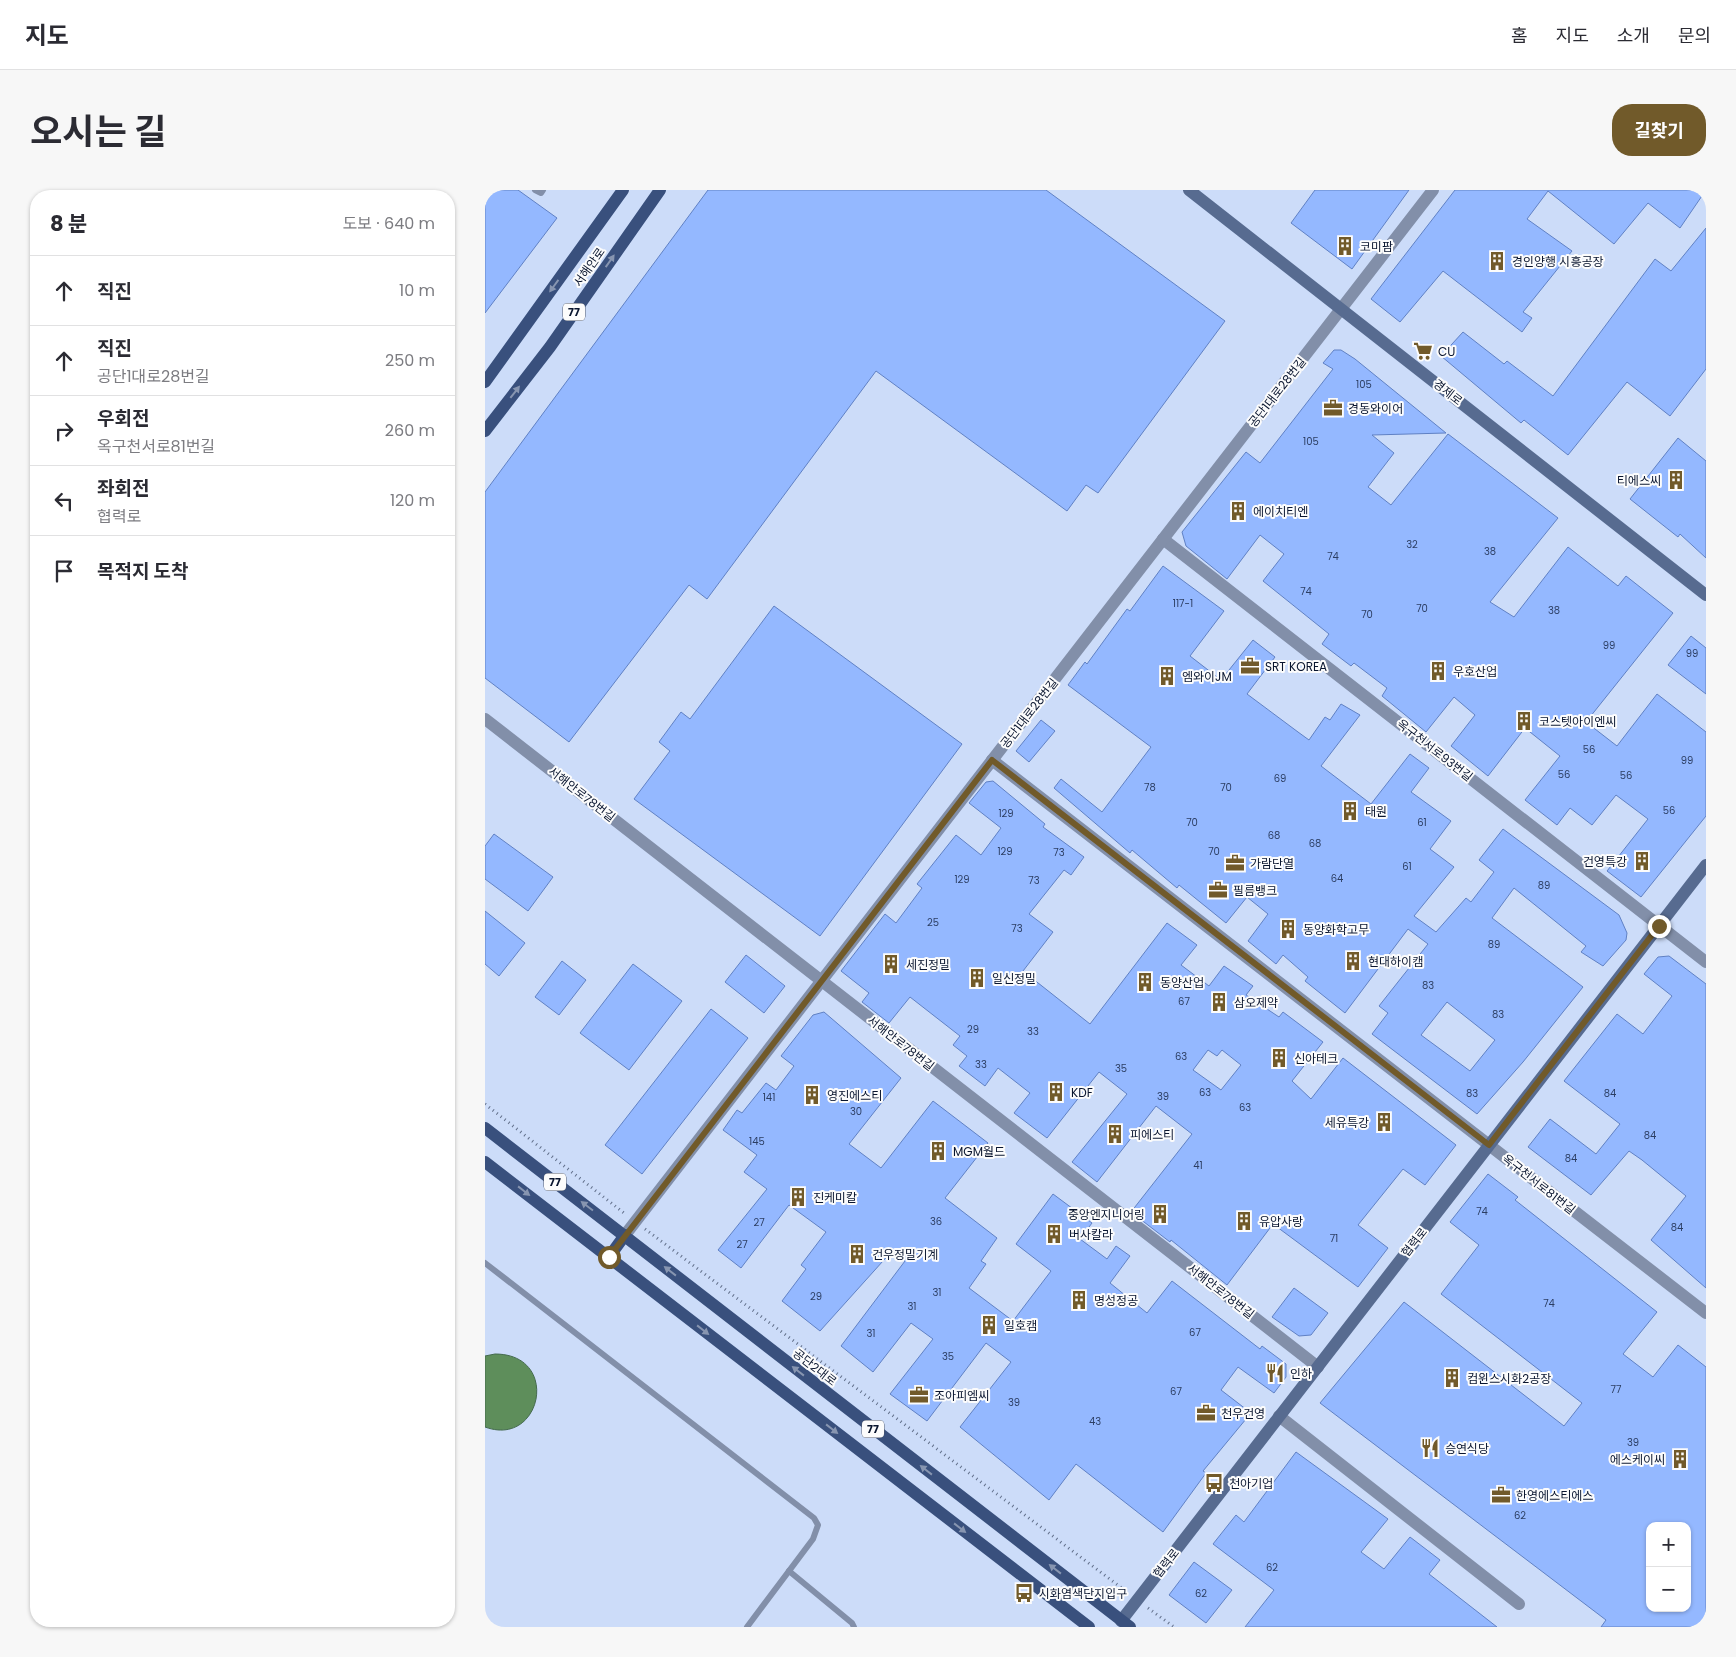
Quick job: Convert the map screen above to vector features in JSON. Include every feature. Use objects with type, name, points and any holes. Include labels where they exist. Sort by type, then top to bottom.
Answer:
[{"type":"main road","name":"서해안로","points":[[485,382],[623,190]]},
{"type":"main road","name":"서해안로","points":[[485,431],[550,347],[660,190]]},
{"type":"main road","name":"공단2대로","points":[[485,1128],[625,1235],[1123,1625]]},
{"type":"main road","name":"77","points":[[485,1162],[1089,1627]]},
{"type":"main road","points":[[609,1257],[625,1235]]},
{"type":"street","name":"경제로","points":[[1189,190],[1706,595]]},
{"type":"street","name":"공단1대로28번길","points":[[625,1235],[1433,190]]},
{"type":"street","name":"옥구천서로93번길","points":[[1163,539],[1706,962]]},
{"type":"street","name":"서해안로78번길","points":[[485,719],[1318,1367]]},
{"type":"street","name":"옥구천서로81번길","points":[[992,760],[1706,1313]]},
{"type":"street","name":"협력로","points":[[1123,1625],[1137,1600],[1706,864]]},
{"type":"street","points":[[1279,1416],[1519,1604]]},
{"type":"lane","points":[[535,190],[541,193],[543,190]]},
{"type":"lane","points":[[485,1263],[814,1518],[817,1532],[747,1627]]},
{"type":"lane","points":[[789,1571],[852,1623],[853,1627]]},
{"type":"path","points":[[485,1104],[636,1222],[1174,1627]]},
{"type":"shaded area","points":[[495,1354],[516,1358],[529,1368],[536,1383],[536,1398],[531,1413],[520,1424],[505,1430],[485,1427],[485,1356]]},
{"type":"building","points":[[485,190],[518,190],[557,218],[485,313]]},
{"type":"building","points":[[708,190],[1046,190],[1225,321],[1098,493],[1086,485],[1067,511],[876,371],[707,599],[689,585],[569,742],[485,678],[485,492]]},
{"type":"building","name":"코미팜","points":[[1315,190],[1409,190],[1352,269],[1291,223]]},
{"type":"building","name":"경인양행 시흥공장","points":[[1455,190],[1706,190],[1680,228],[1648,203],[1614,244],[1548,191],[1527,219],[1572,251],[1523,312],[1532,318],[1522,332],[1443,271],[1400,322],[1371,299]]},
{"type":"building","points":[[1706,228],[1706,369],[1670,416],[1627,382],[1568,455],[1524,420],[1521,423],[1441,356],[1463,332],[1504,364],[1507,361],[1553,396],[1655,259],[1671,271]]},
{"type":"building","points":[[1334,350],[1341,350],[1355,359],[1446,433],[1372,435],[1394,453],[1368,487],[1391,505],[1448,434],[1558,518],[1490,602],[1514,617],[1568,547],[1618,586],[1626,576],[1673,613],[1586,722],[1617,746],[1657,694],[1706,732],[1706,816],[1641,897],[1607,871],[1648,819],[1616,795],[1592,825],[1570,808],[1557,825],[1525,800],[1560,756],[1525,728],[1488,776],[1451,746],[1475,715],[1454,697],[1426,732],[1382,696],[1387,688],[1354,663],[1351,666],[1322,644],[1329,634],[1263,581],[1284,554],[1260,535],[1227,579],[1186,546],[1182,532],[1246,452],[1260,463],[1333,369],[1323,363]]},
{"type":"building","name":"티에스씨","points":[[1678,438],[1706,461],[1706,558],[1680,534],[1678,537],[1630,499]]},
{"type":"building","points":[[1163,566],[1224,611],[1190,656],[1221,680],[1253,640],[1275,657],[1247,694],[1309,740],[1325,717],[1330,720],[1341,704],[1360,715],[1321,766],[1371,804],[1410,754],[1429,768],[1411,792],[1451,821],[1430,849],[1454,867],[1414,916],[1436,932],[1466,898],[1471,902],[1494,872],[1479,860],[1503,829],[1619,915],[1627,933],[1626,940],[1603,966],[1581,952],[1586,946],[1514,888],[1492,918],[1583,987],[1523,1062],[1477,1114],[1372,1034],[1388,1013],[1379,1006],[1428,944],[1408,929],[1345,1013],[1305,981],[1308,977],[1283,955],[1276,964],[1248,941],[1268,914],[1247,897],[1226,923],[1179,885],[1177,888],[1132,850],[1130,853],[1054,788],[1061,779],[1102,812],[1151,747],[1068,685],[1085,662],[1087,664],[1127,609],[1130,611]],"holes":[[[1447,1002],[1495,1040],[1470,1071],[1421,1035]]]},
{"type":"building","points":[[774,606],[962,744],[820,936],[634,799],[670,751],[659,742],[681,712],[690,719]]},
{"type":"building","points":[[1691,636],[1706,648],[1706,694],[1668,665]]},
{"type":"building","points":[[1041,720],[1055,731],[1029,762],[1016,751]]},
{"type":"building","points":[[993,781],[1045,824],[1043,827],[1084,857],[1071,875],[1064,870],[1029,914],[1053,932],[1023,971],[1090,1024],[1167,923],[1197,945],[1181,965],[1209,986],[1224,966],[1253,986],[1246,995],[1279,1017],[1283,1012],[1323,1042],[1292,1081],[1311,1099],[1343,1058],[1456,1145],[1425,1185],[1403,1169],[1358,1225],[1388,1248],[1358,1287],[1273,1224],[1227,1285],[1171,1240],[1170,1242],[1131,1212],[1192,1134],[1156,1106],[1097,1182],[1072,1162],[1127,1094],[1099,1072],[1047,1138],[1014,1113],[1030,1093],[998,1068],[985,1086],[959,1066],[967,1056],[953,1045],[960,1036],[910,997],[889,1023],[862,1002],[869,993],[841,971],[885,914],[896,923],[922,888],[917,884],[956,835],[981,855],[1001,828],[969,803],[986,782]],"holes":[[[1208,1050],[1217,1056],[1222,1050],[1241,1065],[1221,1090],[1193,1070]]]},
{"type":"building","points":[[494,834],[553,877],[528,911],[485,879],[485,846]]},
{"type":"building","points":[[485,911],[525,943],[499,976],[485,964]]},
{"type":"building","points":[[746,955],[785,986],[764,1013],[725,982]]},
{"type":"building","points":[[1669,956],[1706,984],[1706,1288],[1651,1240],[1686,1196],[1642,1160],[1629,1151],[1591,1195],[1528,1147],[1550,1119],[1596,1154],[1620,1124],[1564,1081],[1617,1014],[1643,1034],[1672,996],[1644,974],[1658,957]]},
{"type":"building","points":[[562,961],[586,980],[559,1015],[535,997]]},
{"type":"building","points":[[633,964],[682,1001],[629,1070],[580,1033]]},
{"type":"building","points":[[711,1009],[748,1038],[642,1174],[605,1145]]},
{"type":"building","points":[[824,1012],[901,1078],[849,1144],[881,1168],[933,1101],[988,1143],[945,1198],[997,1238],[981,1261],[986,1264],[969,1288],[1013,1321],[1051,1271],[1016,1244],[1053,1194],[1092,1223],[1080,1239],[1107,1259],[1116,1246],[1130,1256],[1110,1283],[1147,1313],[1172,1281],[1260,1349],[1262,1346],[1286,1364],[1286,1377],[1274,1393],[1238,1367],[1221,1390],[1251,1413],[1203,1471],[1206,1473],[1163,1532],[1076,1464],[1049,1500],[960,1427],[1011,1362],[986,1343],[927,1421],[890,1394],[933,1339],[911,1323],[873,1372],[841,1346],[905,1261],[892,1251],[820,1331],[782,1301],[806,1269],[801,1265],[826,1232],[789,1205],[741,1268],[718,1250],[767,1189],[744,1172],[757,1155],[723,1130],[737,1110],[742,1113],[766,1083],[776,1090],[794,1066],[781,1056],[813,1015]]},
{"type":"building","points":[[1488,1174],[1518,1197],[1515,1200],[1657,1312],[1623,1354],[1653,1377],[1678,1345],[1706,1367],[1706,1627],[1601,1627],[1606,1620],[1320,1403],[1404,1302],[1564,1426],[1582,1403],[1441,1294],[1479,1245],[1450,1222]]},
{"type":"building","points":[[1294,1288],[1328,1313],[1311,1335],[1299,1336],[1272,1317]]},
{"type":"building","points":[[1296,1452],[1388,1519],[1361,1552],[1384,1569],[1410,1537],[1440,1560],[1429,1574],[1497,1627],[1245,1627],[1274,1590],[1213,1544],[1236,1515],[1244,1522]]},
{"type":"building","points":[[1194,1562],[1232,1590],[1206,1623],[1169,1595]]},
{"type":"place","name":"코미팜","points":[[1345,246]]},
{"type":"place","name":"경인양행 시흥공장","points":[[1497,261]]},
{"type":"place","name":"CU","points":[[1423,351]]},
{"type":"place","name":"경동와이어","points":[[1333,408]]},
{"type":"place","name":"티에스씨","points":[[1676,480]]},
{"type":"place","name":"에이치티엔","points":[[1238,511]]},
{"type":"place","name":"SRT KOREA","points":[[1250,666]]},
{"type":"place","name":"우호산업","points":[[1438,671]]},
{"type":"place","name":"엠와이JM","points":[[1167,676]]},
{"type":"place","name":"코스텟아이엔씨","points":[[1524,721]]},
{"type":"place","name":"태원","points":[[1350,811]]},
{"type":"place","name":"건영특강","points":[[1642,861]]},
{"type":"place","name":"가람단열","points":[[1235,863]]},
{"type":"place","name":"필름뱅크","points":[[1218,890]]},
{"type":"place","name":"동양화학고무","points":[[1288,929]]},
{"type":"place","name":"현대하이캠","points":[[1353,961]]},
{"type":"place","name":"세진정밀","points":[[891,964]]},
{"type":"place","name":"일신정밀","points":[[977,978]]},
{"type":"place","name":"동양산업","points":[[1145,982]]},
{"type":"place","name":"삼오제약","points":[[1219,1002]]},
{"type":"place","name":"신아테크","points":[[1279,1058]]},
{"type":"place","name":"KDF","points":[[1056,1092]]},
{"type":"place","name":"영진에스티","points":[[812,1095]]},
{"type":"place","name":"세유특강","points":[[1384,1122]]},
{"type":"place","name":"피에스티","points":[[1115,1134]]},
{"type":"place","name":"MGM월드","points":[[938,1151]]},
{"type":"place","name":"진케미칼","points":[[798,1197]]},
{"type":"place","name":"중앙엔지니어링","points":[[1160,1214]]},
{"type":"place","name":"유압사랑","points":[[1244,1221]]},
{"type":"place","name":"버사칼라","points":[[1054,1234]]},
{"type":"place","name":"건우정밀기계","points":[[857,1254]]},
{"type":"place","name":"명성정공","points":[[1079,1300]]},
{"type":"place","name":"일호캠","points":[[989,1325]]},
{"type":"place","name":"인하","points":[[1275,1373]]},
{"type":"place","name":"컴윈스시화2공장","points":[[1452,1378]]},
{"type":"place","name":"조아피엠씨","points":[[919,1395]]},
{"type":"place","name":"천우건영","points":[[1206,1413]]},
{"type":"place","name":"승연식당","points":[[1430,1448]]},
{"type":"place","name":"에스케이씨","points":[[1680,1459]]},
{"type":"place","name":"천아기업","points":[[1214,1483]]},
{"type":"place","name":"한영에스티에스","points":[[1501,1495]]},
{"type":"place","name":"시화염색단지입구","points":[[1024,1593]]},
{"type":"route","points":[[609,1257],[992,760],[1489,1145],[1659,926]]}]
